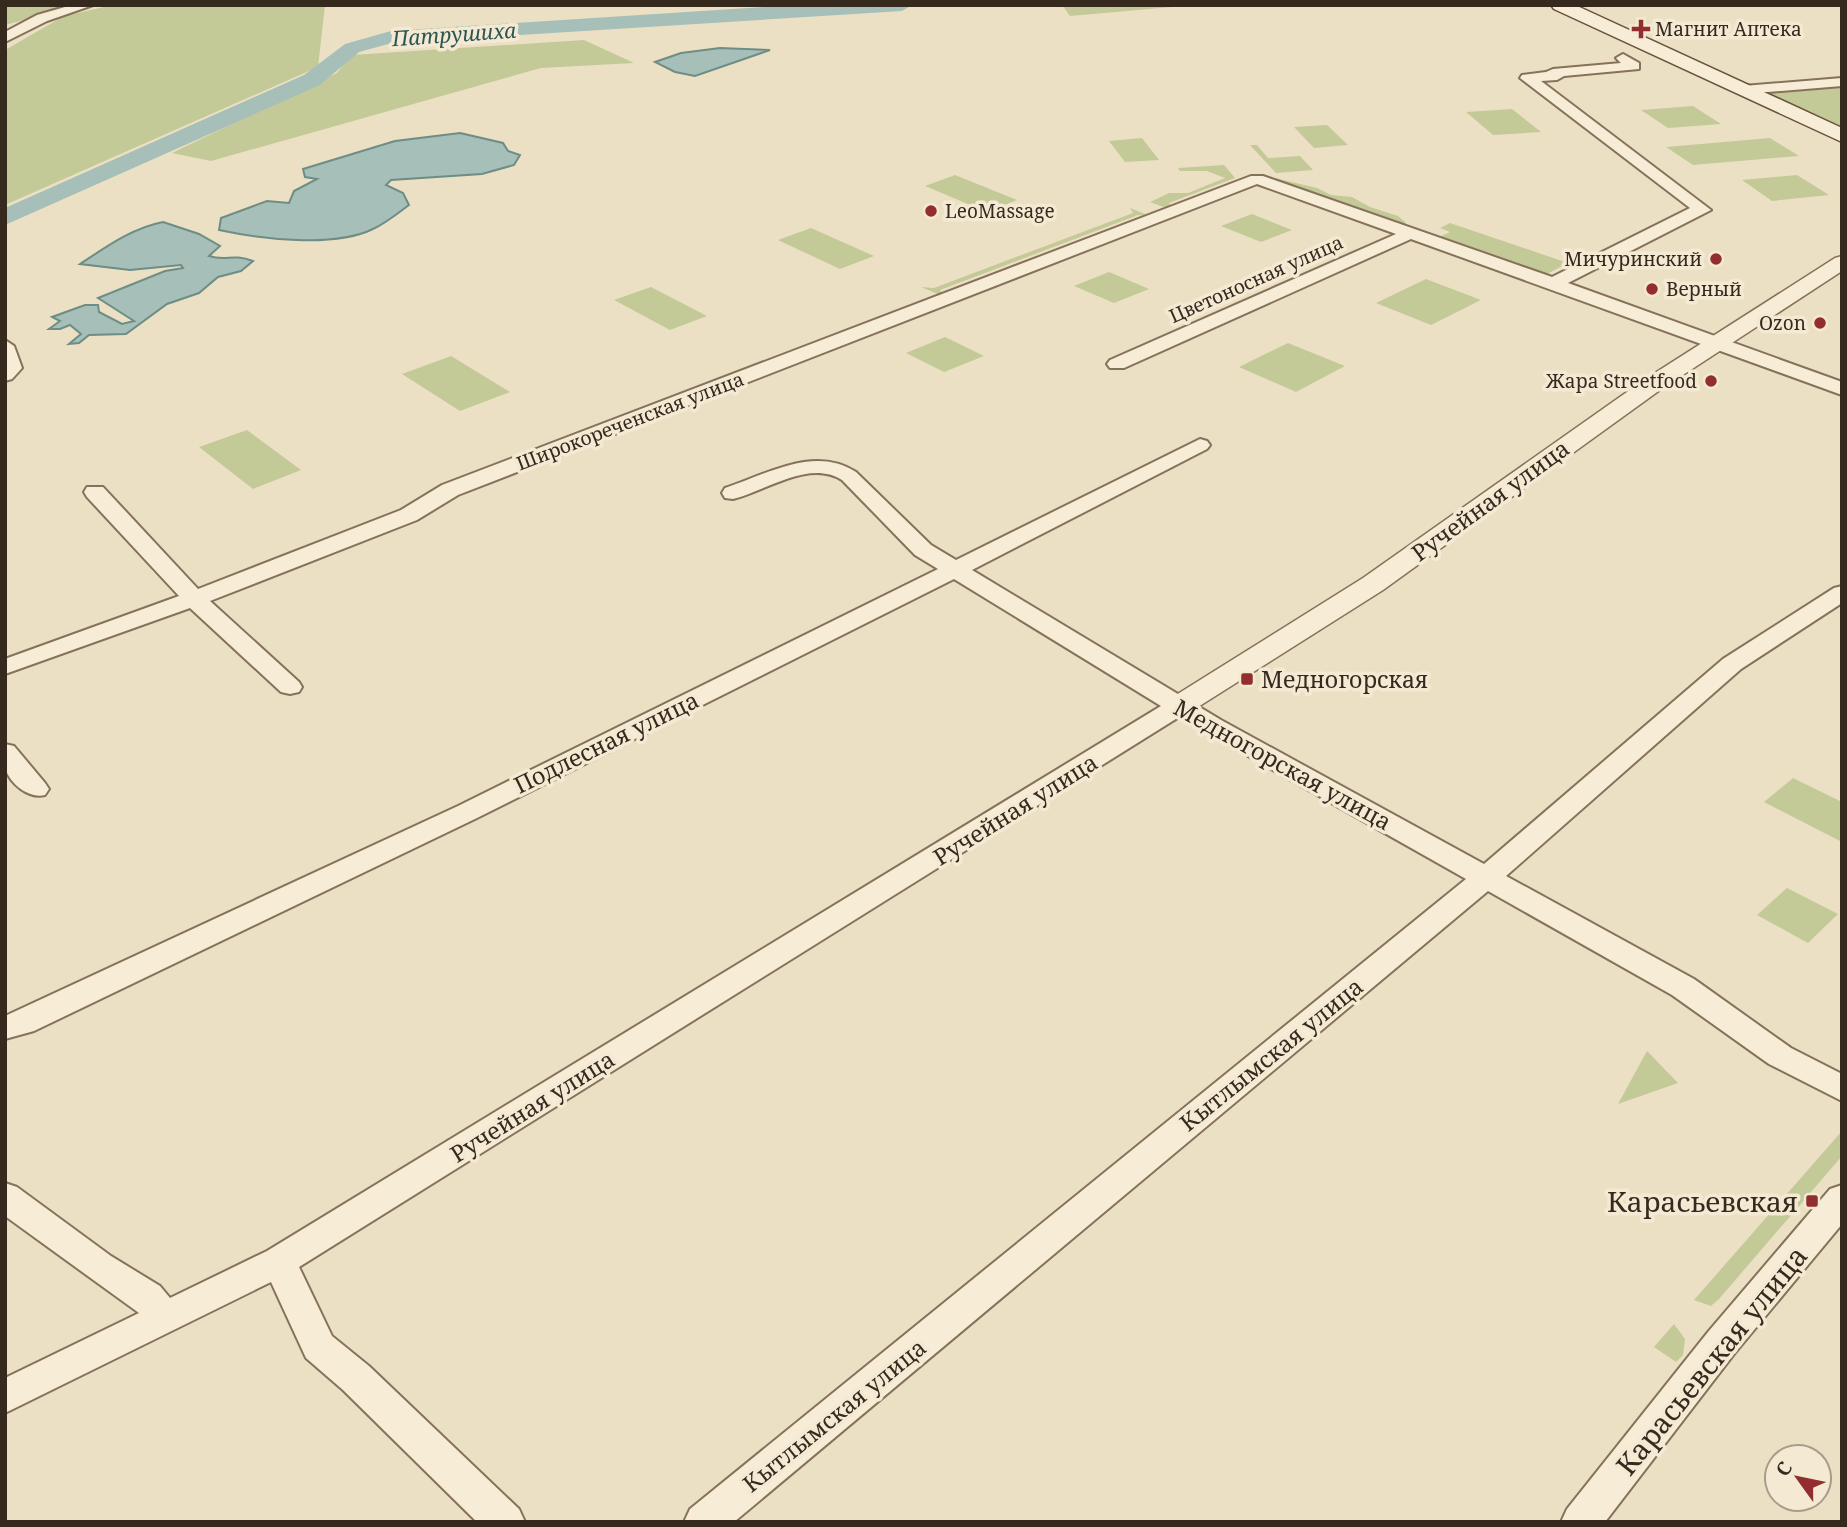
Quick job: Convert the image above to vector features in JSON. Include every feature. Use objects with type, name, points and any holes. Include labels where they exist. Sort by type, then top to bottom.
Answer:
[{"type":"main road","points":[[1560,5],[1842,135]]},
{"type":"street","points":[[5,38],[42,18],[87,5]]},
{"type":"street","points":[[1512,67],[1669,55]]},
{"type":"street","points":[[1553,284],[1703,210],[1527,78],[1634,66],[1623,58]]},
{"type":"street","points":[[1743,90],[1842,82]]},
{"type":"street","name":"Цветоносная улица","points":[[1257,179],[1842,389]]},
{"type":"street","name":"Широкореченская улица","points":[[5,667],[194,599],[409,515],[450,490],[1257,179]]},
{"type":"street","name":"Цветоносная улица","points":[[1117,364],[1411,233]]},
{"type":"street","name":"Ручейная улица","points":[[5,1396],[279,1261],[1179,706],[1373,584],[1717,342],[1842,262]]},
{"type":"street","points":[[5,345],[12,368],[5,375]]},
{"type":"street","name":"Подлесная улица","points":[[5,1028],[23,1023],[209,937],[956,570],[1200,445]]},
{"type":"street","name":"Медногорская улица","points":[[733,493],[805,467],[835,467],[849,476],[923,550],[1179,706],[1683,987],[1780,1056],[1842,1089]]},
{"type":"street","points":[[95,492],[194,599],[290,687]]},
{"type":"street","name":"Кытлымская улица","points":[[704,1522],[1486,878],[1732,664],[1842,593]]},
{"type":"street","points":[[5,752],[36,789]]},
{"type":"street","points":[[5,1197],[146,1297],[163,1317]]},
{"type":"street","name":"Карасьевская улица","points":[[1581,1522],[1721,1343],[1842,1199]]},
{"type":"street","points":[[279,1261],[318,1347],[356,1378],[505,1522]]},
{"type":"green space","points":[[5,5],[81,5],[5,25]]},
{"type":"green space","points":[[113,5],[325,5],[318,67],[5,205],[5,50],[64,16]]},
{"type":"green space","points":[[1062,5],[1195,5],[1070,16]]},
{"type":"green space","points":[[584,40],[634,63],[541,68],[211,161],[172,153],[337,73],[351,55]]},
{"type":"green space","points":[[1842,84],[1842,129],[1761,91]]},
{"type":"green space","points":[[1693,106],[1721,124],[1668,128],[1641,110]]},
{"type":"green space","points":[[1512,109],[1541,132],[1493,135],[1466,112]]},
{"type":"green space","points":[[1327,125],[1348,145],[1314,148],[1294,127]]},
{"type":"green space","points":[[1142,138],[1159,160],[1125,162],[1109,141]]},
{"type":"green space","points":[[1770,138],[1799,156],[1693,165],[1666,147]]},
{"type":"green space","points":[[1250,145],[1257,145],[1268,158],[1300,156],[1313,170],[1276,173]]},
{"type":"green space","points":[[1224,165],[1235,178],[1169,203],[1172,207],[1166,208],[1150,202],[1169,193],[1188,193],[1225,178],[1207,171],[1180,171],[1178,168]]},
{"type":"green space","points":[[955,175],[1017,200],[987,212],[925,186]]},
{"type":"green space","points":[[1797,175],[1829,195],[1772,201],[1742,180]]},
{"type":"green space","points":[[1270,179],[1317,188],[1331,195],[1352,197],[1370,207],[1398,216],[1406,223],[1405,227]]},
{"type":"green space","points":[[1130,208],[1150,216],[1138,215],[940,290],[942,293],[921,287],[934,288],[1133,213]]},
{"type":"green space","points":[[1252,214],[1292,230],[1261,242],[1221,226]]},
{"type":"green space","points":[[1450,223],[1568,263],[1543,276],[1437,238],[1450,232],[1440,228]]},
{"type":"green space","points":[[811,228],[874,256],[840,269],[778,240]]},
{"type":"green space","points":[[1109,272],[1149,289],[1114,303],[1074,286]]},
{"type":"green space","points":[[1426,279],[1481,300],[1431,325],[1376,303]]},
{"type":"green space","points":[[651,287],[707,316],[670,330],[614,300]]},
{"type":"green space","points":[[945,337],[984,356],[944,372],[906,353]]},
{"type":"green space","points":[[1288,343],[1345,366],[1296,392],[1239,367]]},
{"type":"green space","points":[[451,356],[510,392],[460,411],[402,374]]},
{"type":"green space","points":[[247,430],[301,470],[253,489],[199,447]]},
{"type":"green space","points":[[1793,778],[1842,802],[1842,842],[1764,802]]},
{"type":"green space","points":[[1787,888],[1838,914],[1808,943],[1757,915]]},
{"type":"green space","points":[[1647,1051],[1678,1083],[1618,1104]]},
{"type":"green space","points":[[1842,1131],[1842,1156],[1719,1299],[1711,1306],[1694,1300]]},
{"type":"green space","points":[[1674,1324],[1685,1339],[1683,1355],[1676,1362],[1654,1347]]},
{"type":"water","points":[[720,48],[770,50],[695,76],[675,72],[655,62],[681,53]]},
{"type":"water","points":[[460,133],[503,143],[508,151],[520,155],[514,165],[482,174],[391,180],[386,185],[403,193],[409,205],[378,227],[357,235],[297,240],[219,230],[221,218],[267,201],[289,203],[294,191],[317,179],[305,177],[303,169],[395,141]]},
{"type":"water","points":[[163,222],[199,234],[220,246],[209,256],[253,261],[241,271],[218,277],[199,293],[167,304],[126,334],[89,335],[79,343],[69,344],[81,334],[70,325],[49,329],[60,321],[52,317],[85,305],[98,305],[99,312],[122,324],[134,321],[98,298],[165,271],[183,268],[181,265],[130,270],[80,264],[130,233]]},
{"type":"waterway","name":"Патрушиха","points":[[5,217],[312,80],[352,48],[391,37],[902,5]]},
{"type":"place","name":"Магнит Аптека","points":[[1641,29]]},
{"type":"place","name":"LeoMassage","points":[[931,211]]},
{"type":"place","name":"Мичуринский","points":[[1716,259]]},
{"type":"place","name":"Верный","points":[[1652,289]]},
{"type":"place","name":"Ozon","points":[[1820,323]]},
{"type":"place","name":"Жара Streetfood","points":[[1711,381]]},
{"type":"place","name":"Медногорская","points":[[1247,679]]},
{"type":"place","name":"Карасьевская","points":[[1812,1201]]}]
